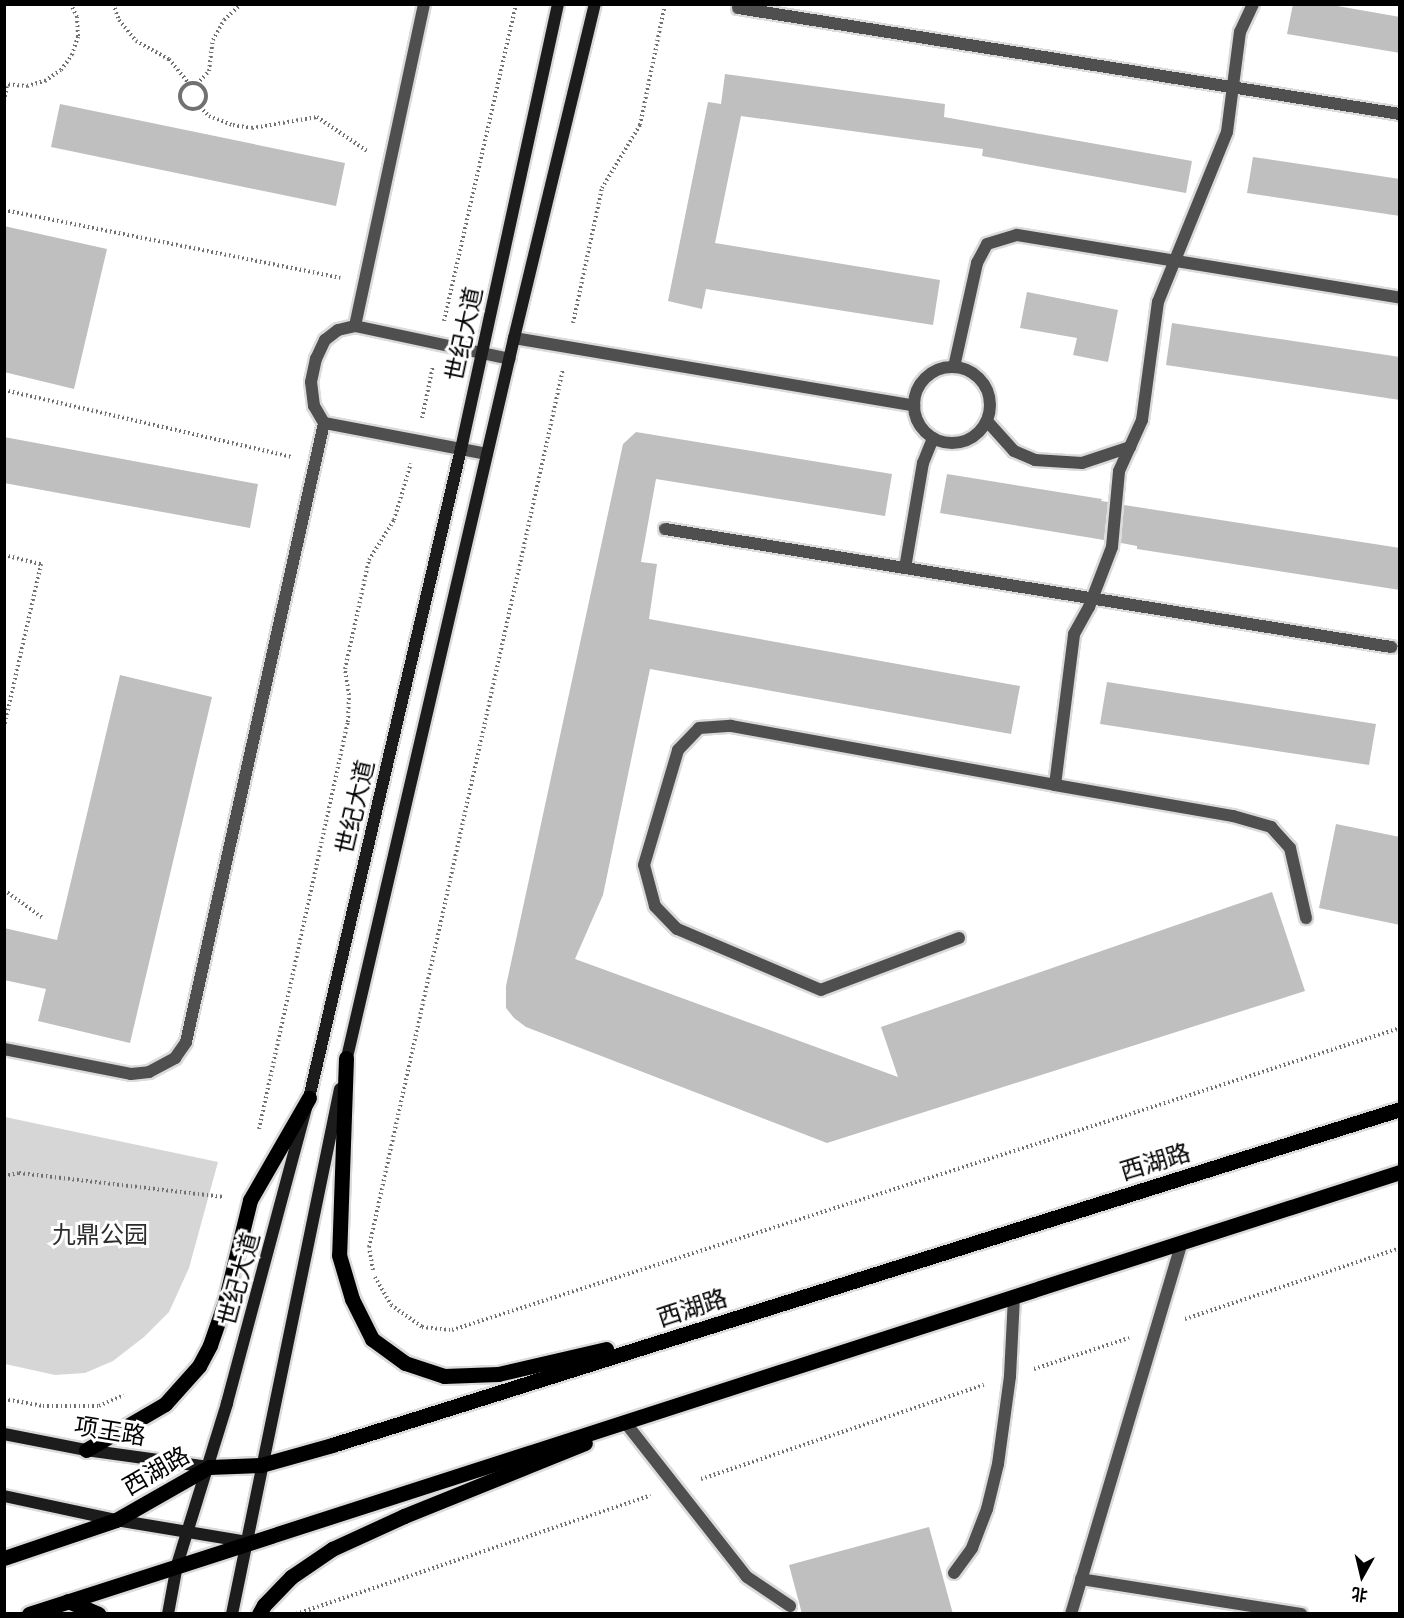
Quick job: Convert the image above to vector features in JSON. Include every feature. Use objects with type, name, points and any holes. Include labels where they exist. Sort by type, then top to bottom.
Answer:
[{"type":"main road","points":[[346,1058],[339,1255],[352,1299],[372,1339],[405,1363],[444,1376],[498,1374],[711,1325]]},
{"type":"main road","points":[[86,1450],[165,1404],[199,1366],[219,1320],[250,1200],[309,1098]]},
{"type":"main road","name":"西湖路","points":[[4,1558],[116,1520],[209,1467],[261,1465],[1400,1109]]},
{"type":"main road","points":[[29,1614],[1400,1172]]},
{"type":"main road","points":[[260,1614],[264,1605],[291,1577],[332,1549],[404,1516],[706,1395]]},
{"type":"main road","points":[[68,1601],[98,1614]]},
{"type":"street","points":[[355,326],[424,4]]},
{"type":"street","name":"世纪大道","points":[[168,1614],[177,1565],[209,1467],[309,1098],[461,449],[558,4]]},
{"type":"street","name":"世纪大道","points":[[232,1614],[346,1058],[514,338],[595,4]]},
{"type":"street","points":[[1055,785],[1074,633],[1092,598],[1112,547],[1119,471],[1142,420],[1158,302],[1227,132],[1240,32],[1253,4]]},
{"type":"street","points":[[738,8],[1400,114]]},
{"type":"street","points":[[954,367],[977,263],[987,244],[1017,235],[1400,297]]},
{"type":"street","points":[[4,1048],[131,1074],[149,1072],[175,1058],[186,1042],[324,423],[314,406],[311,382],[316,359],[325,340],[338,330],[355,326],[510,359]]},
{"type":"street","points":[[514,338],[914,406]]},
{"type":"street","points":[[954,367],[976,376],[984,385],[989,397],[987,421],[969,439],[957,443],[933,438],[923,430],[916,419],[914,406],[922,383],[941,369],[954,367]]},
{"type":"street","points":[[987,421],[1014,451],[1035,460],[1082,463],[1130,447]]},
{"type":"street","points":[[324,423],[487,454]]},
{"type":"street","points":[[906,568],[923,463],[933,438]]},
{"type":"street","points":[[665,530],[1391,647]]},
{"type":"street","points":[[959,938],[821,990],[677,928],[655,906],[644,865],[678,750],[699,728],[731,726],[1233,816],[1271,827],[1290,848],[1306,918]]},
{"type":"street","points":[[1071,1614],[1182,1242]]},
{"type":"street","points":[[954,1573],[972,1548],[987,1509],[998,1464],[1010,1376],[1014,1296]]},
{"type":"street","points":[[628,1426],[747,1577],[789,1606]]},
{"type":"street","name":"项王路","points":[[4,1434],[86,1450],[209,1467]]},
{"type":"street","points":[[4,1496],[116,1520],[247,1542]]},
{"type":"street","points":[[1081,1579],[1300,1614]]},
{"type":"path","points":[[4,101],[6,85],[27,87],[45,81],[61,70],[72,55],[78,36],[77,17],[71,4]]},
{"type":"path","points":[[113,4],[119,20],[136,41],[169,59],[189,84]]},
{"type":"path","points":[[197,84],[209,71],[213,40],[219,28],[241,4]]},
{"type":"path","points":[[256,1141],[348,722],[349,694],[345,669],[369,560],[394,520],[417,441],[516,4]]},
{"type":"path","points":[[189,84],[197,84],[206,93],[205,100],[200,107],[192,109],[182,102],[182,89],[189,84]]},
{"type":"path","points":[[200,107],[208,116],[233,125],[252,128],[317,117],[339,129],[389,167]]},
{"type":"path","points":[[4,210],[365,283]]},
{"type":"path","points":[[4,390],[315,463]]},
{"type":"path","points":[[4,555],[41,564],[5,723]]},
{"type":"path","points":[[4,890],[43,918]]},
{"type":"path","points":[[4,1176],[19,1173],[250,1200]]},
{"type":"path","points":[[296,1614],[1400,1248]]},
{"type":"path","points":[[4,1398],[43,1406],[99,1406],[127,1394]]},
{"type":"green space","name":"九鼎公园","points":[[5,1117],[218,1162],[189,1268],[169,1312],[144,1337],[113,1361],[85,1373],[55,1375],[5,1364]]},
{"type":"building","points":[[1293,4],[1326,4],[1400,17],[1400,53],[1287,34]]},
{"type":"building","points":[[725,74],[945,104],[944,117],[1192,161],[1186,193],[982,156],[983,149],[741,116],[715,243],[940,280],[933,325],[706,289],[702,309],[668,301],[708,102],[721,104]]},
{"type":"building","points":[[60,104],[345,163],[336,206],[51,147]]},
{"type":"building","points":[[1253,157],[1400,179],[1400,216],[1247,193]]},
{"type":"building","points":[[4,226],[107,249],[74,389],[4,372]]},
{"type":"building","points":[[1027,292],[1118,310],[1108,362],[1073,355],[1077,338],[1020,328]]},
{"type":"building","points":[[1172,323],[1400,357],[1400,400],[1166,365]]},
{"type":"building","points":[[636,432],[892,474],[885,516],[656,479],[641,562],[657,564],[649,619],[1020,686],[1011,734],[650,669],[603,895],[575,959],[898,1077],[881,1027],[1272,892],[1305,991],[827,1143],[526,1027],[514,1018],[506,1008],[506,986],[623,444]]},
{"type":"building","points":[[4,437],[258,484],[250,528],[4,483]]},
{"type":"building","points":[[947,474],[1102,499],[1101,501],[1108,502],[1104,540],[940,513]]},
{"type":"building","points":[[1124,505],[1400,548],[1400,590],[1137,549],[1137,546],[1121,543]]},
{"type":"building","points":[[120,675],[212,697],[130,1043],[38,1021],[46,989],[4,980],[4,928],[57,940]]},
{"type":"building","points":[[1107,682],[1376,724],[1369,765],[1100,724]]},
{"type":"building","points":[[1336,824],[1400,837],[1400,925],[1319,908]]},
{"type":"building","points":[[929,1527],[953,1614],[802,1614],[789,1565]]}]
